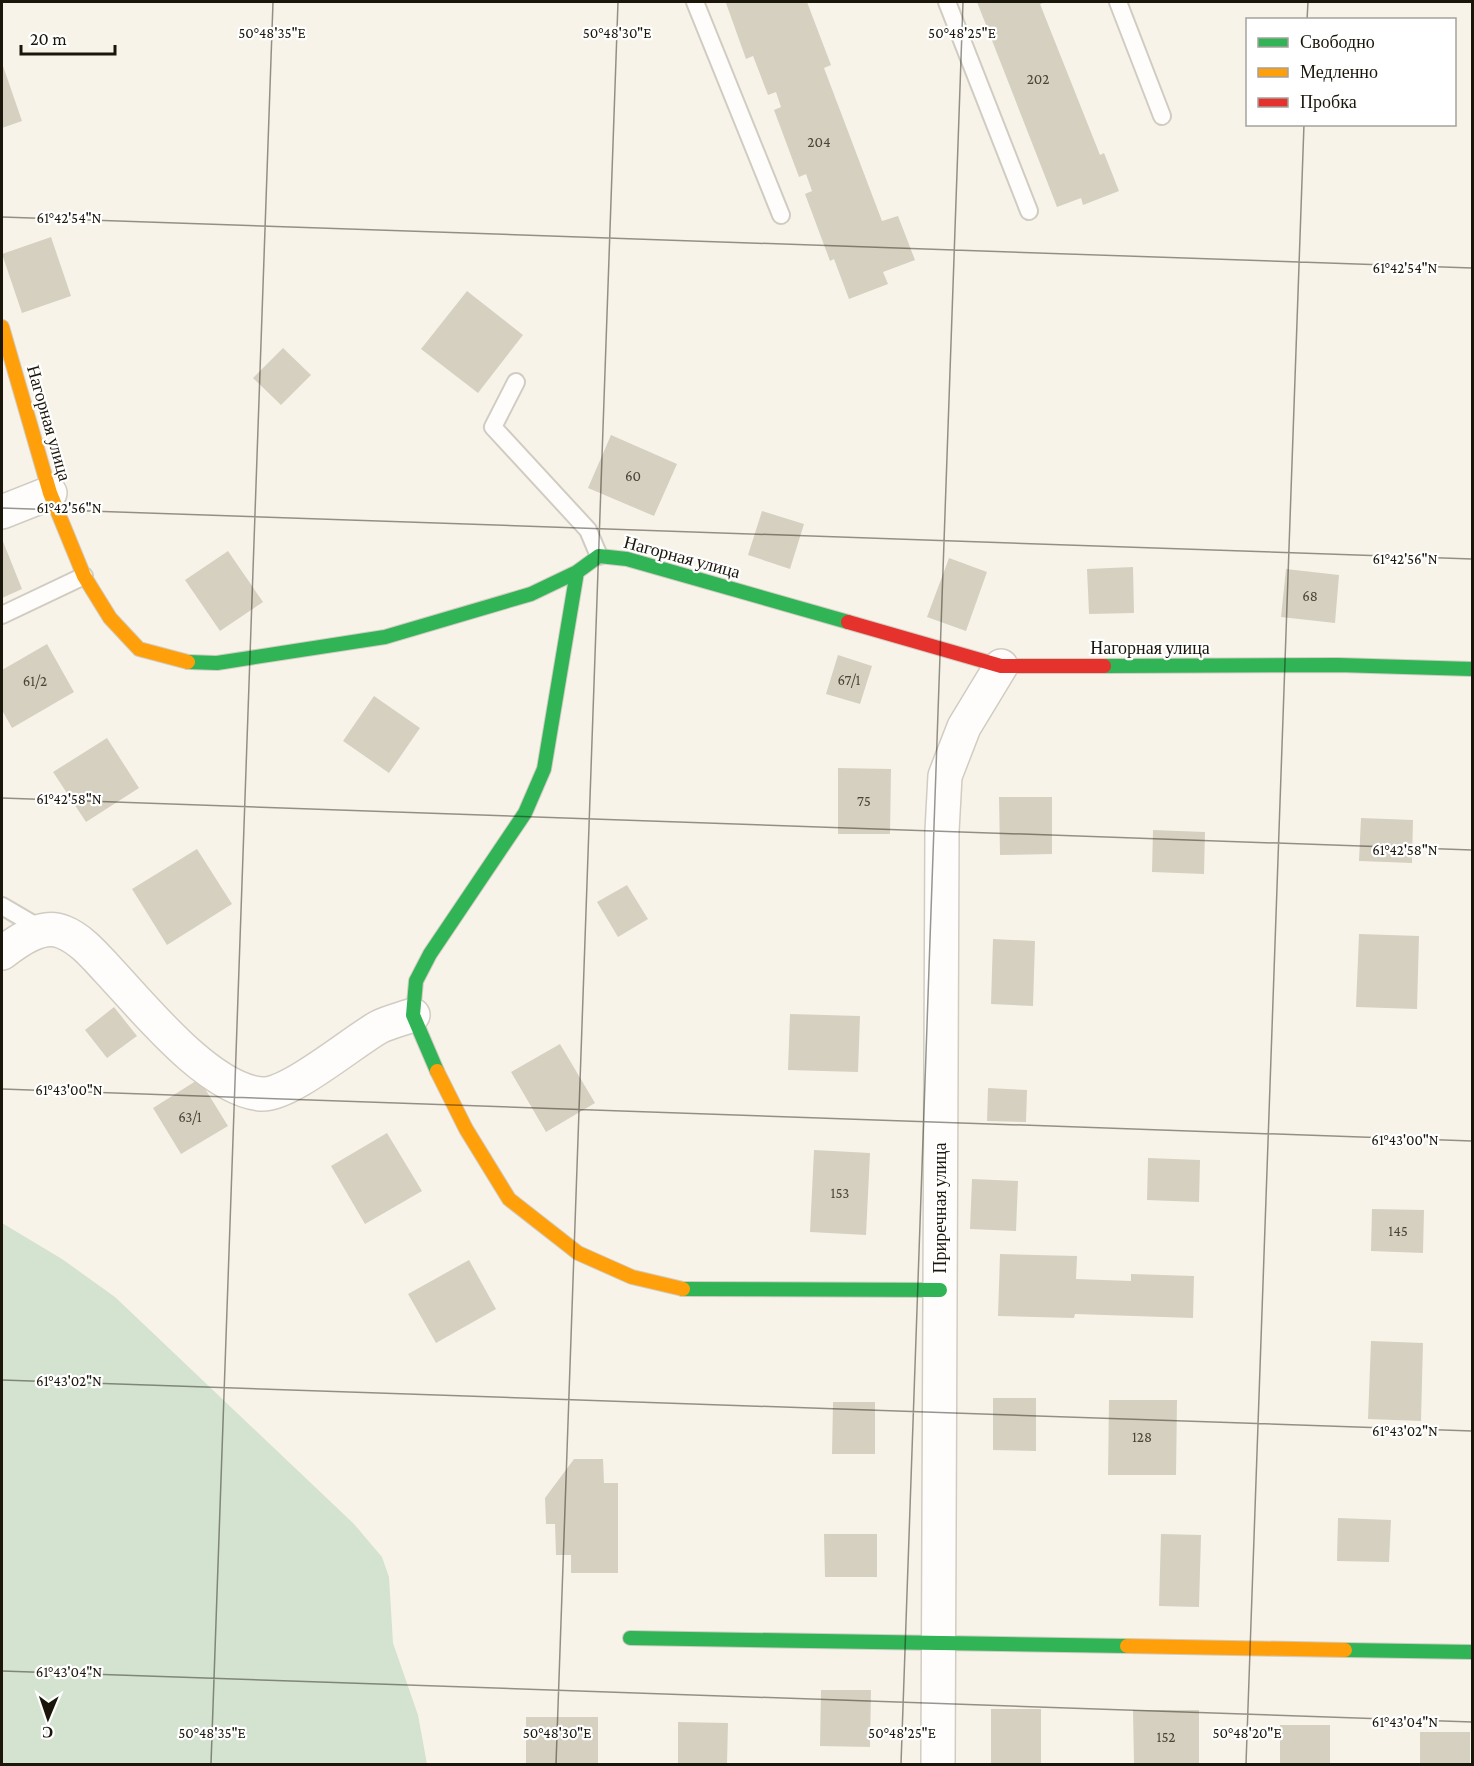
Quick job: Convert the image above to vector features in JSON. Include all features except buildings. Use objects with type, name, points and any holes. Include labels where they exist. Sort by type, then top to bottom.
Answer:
[{"type":"street","name":"Нагорная улица","points":[[2,327],[50,493],[84,576],[110,618],[139,649],[180,662],[217,663],[385,638],[531,594],[577,572],[599,556],[627,559],[1001,666],[1338,664],[1473,669]]},
{"type":"street","points":[[2,512],[50,493]]},
{"type":"street","points":[[577,572],[544,769],[525,813],[430,954],[416,981],[413,1015],[426,1050],[466,1129],[509,1199],[578,1252],[632,1277],[688,1290],[940,1290]]},
{"type":"street","name":"Приречная улица","points":[[938,1764],[942,831],[945,776],[964,727],[1001,666]]},
{"type":"street","points":[[2,953],[24,937],[44,930],[62,931],[84,945],[187,1053],[227,1082],[262,1094],[285,1088],[380,1026],[413,1015]]},
{"type":"street","points":[[630,1638],[1472,1652],[1473,1642]]},
{"type":"lane","points":[[694,2],[781,215]]},
{"type":"lane","points":[[947,2],[1029,211]]},
{"type":"lane","points":[[1118,2],[1162,116]]},
{"type":"lane","points":[[516,382],[493,427],[588,530],[599,556]]},
{"type":"lane","points":[[2,615],[84,576]]},
{"type":"lane","points":[[2,906],[44,930]]},
{"type":"green space","points":[[2,1223],[62,1259],[115,1297],[354,1524],[382,1557],[389,1577],[393,1643],[418,1715],[427,1764],[2,1764]]},
{"type":"traffic: fast","points":[[188,662],[217,663],[385,637],[531,594],[577,572],[599,556],[627,559],[848,622]]},
{"type":"traffic: fast","points":[[437,1071],[413,1015],[416,981],[430,954],[525,813],[544,769],[577,572]]},
{"type":"traffic: fast","points":[[1104,666],[1338,665],[1472,669]]},
{"type":"traffic: fast","points":[[683,1289],[940,1290]]},
{"type":"traffic: fast","points":[[630,1638],[1127,1646]]},
{"type":"traffic: fast","points":[[1345,1650],[1472,1652]]},
{"type":"traffic: slow","points":[[2,327],[50,493],[84,576],[110,618],[139,649],[188,662]]},
{"type":"traffic: slow","points":[[437,1071],[466,1129],[509,1199],[578,1253],[632,1277],[683,1289]]},
{"type":"traffic: slow","points":[[1127,1646],[1345,1650]]},
{"type":"traffic: jam","points":[[848,622],[1001,666],[1104,666]]}]
